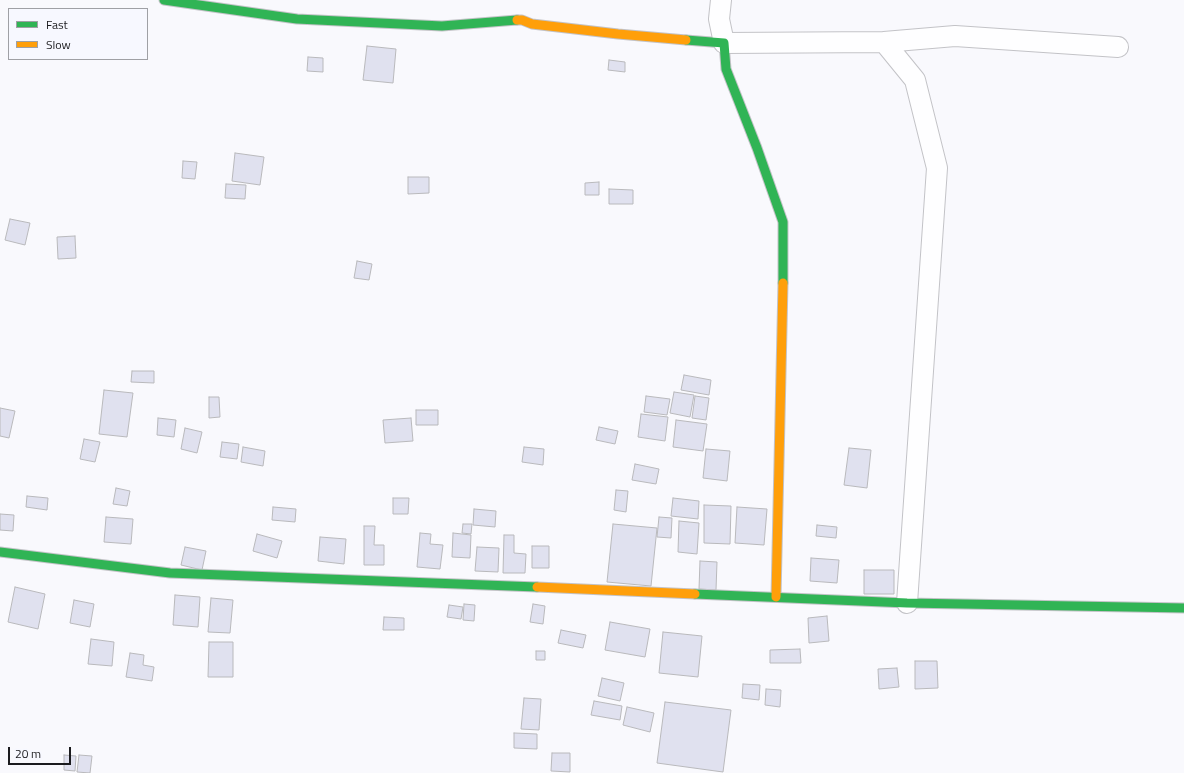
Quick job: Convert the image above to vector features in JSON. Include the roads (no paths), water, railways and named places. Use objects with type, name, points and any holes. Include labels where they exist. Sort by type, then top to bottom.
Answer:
[{"type":"street","points":[[164,0],[297,19],[442,26],[522,20],[532,24],[618,34],[724,43],[884,42],[955,36],[1118,47]]},
{"type":"street","points":[[722,0],[719,19],[724,43],[726,69],[757,148],[783,222],[783,312],[779,422],[776,597]]},
{"type":"street","points":[[884,42],[915,80],[937,168],[907,603]]},
{"type":"street","points":[[0,552],[170,573],[907,603],[1184,608]]}]
